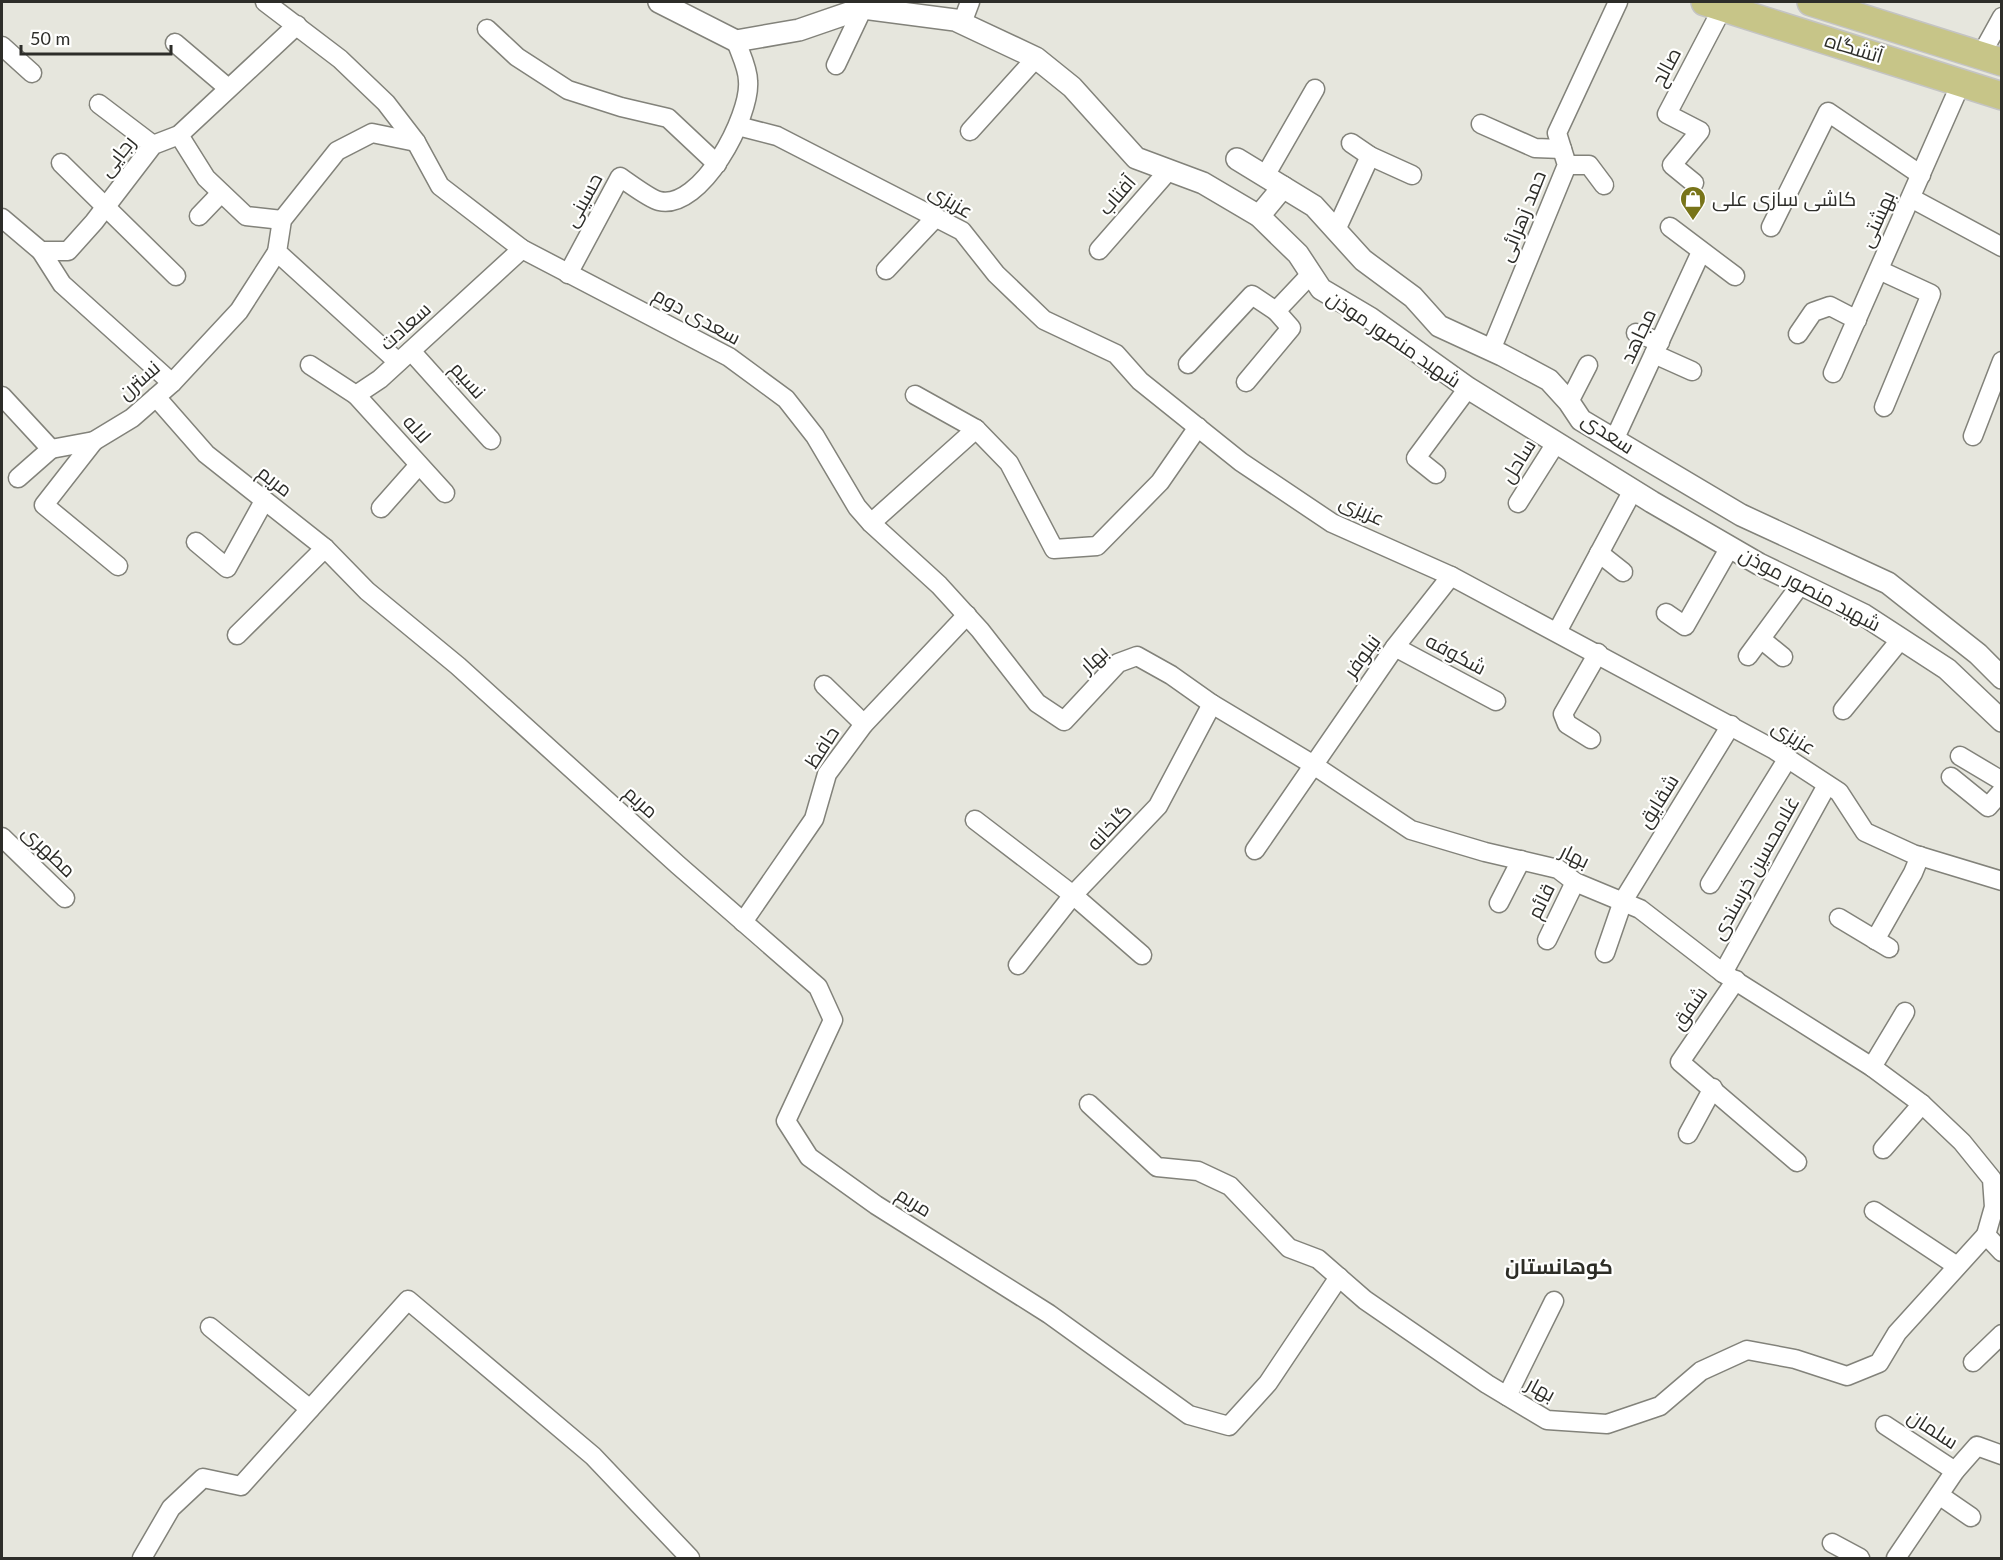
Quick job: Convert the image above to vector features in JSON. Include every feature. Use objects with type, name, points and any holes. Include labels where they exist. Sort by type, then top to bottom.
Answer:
[{"type":"main road","name":"آتشگاه","points":[[1811,2],[1852,8],[1991,58]]},
{"type":"main road","name":"آتشگاه","points":[[1714,4],[2001,96]]},
{"type":"street","name":"سعدی دوم","points":[[265,2],[340,59],[378,96],[416,142],[440,186],[522,249],[729,357],[786,399],[815,436],[857,507],[967,615],[1037,703],[1064,721]]},
{"type":"street","points":[[659,2],[736,41]]},
{"type":"street","points":[[962,23],[970,2]]},
{"type":"street","name":"حمد زهرائی","points":[[1491,350],[1564,157],[1557,133],[1618,2]]},
{"type":"street","name":"صالح","points":[[1694,183],[1672,165],[1700,131],[1667,114],[1714,4]]},
{"type":"street","points":[[836,65],[863,8]]},
{"type":"street","name":"شهید منصور موذن","points":[[736,41],[799,30],[863,8],[962,23],[1036,58],[1072,87],[1136,158],[1203,183],[1259,216],[1298,254],[1321,289],[1370,318],[1468,388],[1634,490],[1730,547],[1864,615],[1947,669],[2001,721]]},
{"type":"street","points":[[1991,58],[2001,17]]},
{"type":"street","name":"رجایی","points":[[41,251],[68,251],[105,208],[153,145],[179,135],[297,25]]},
{"type":"street","points":[[487,29],[517,57],[568,90],[621,107],[668,118],[717,164]]},
{"type":"street","name":"حسینی","points":[[568,274],[620,177],[659,201],[684,199],[717,164],[738,126],[749,81],[736,41]]},
{"type":"street","points":[[175,43],[228,88]]},
{"type":"street","points":[[2,46],[32,74]]},
{"type":"street","points":[[970,131],[1036,58]]},
{"type":"street","name":"بهشتی","points":[[1833,373],[1961,83]]},
{"type":"street","points":[[1259,216],[1315,89]]},
{"type":"street","points":[[99,104],[153,145]]},
{"type":"street","points":[[1772,227],[1828,112],[1921,175]]},
{"type":"street","points":[[1481,124],[1535,148],[1589,165],[1604,185]]},
{"type":"street","name":"عزیزی","points":[[738,126],[777,136],[962,231],[996,274],[1044,320],[1116,354],[1140,381],[1241,462],[1332,523],[1451,576],[1598,653],[1788,758],[1839,792],[1865,832],[1920,856],[2001,881]]},
{"type":"street","points":[[278,252],[282,220],[337,151],[372,133],[416,142]]},
{"type":"street","points":[[179,135],[206,178],[246,216],[282,220]]},
{"type":"street","points":[[1352,143],[1370,156],[1412,175]]},
{"type":"street","points":[[1336,230],[1370,156]]},
{"type":"street","name":"سعدی","points":[[1237,159],[1314,206],[1363,260],[1413,297],[1439,326],[1549,380],[1569,402],[1581,420],[1615,438],[1741,515],[1888,583],[2000,674]]},
{"type":"street","points":[[61,163],[176,276]]},
{"type":"street","name":"آفتاب","points":[[1099,250],[1169,170]]},
{"type":"street","points":[[199,216],[221,193]]},
{"type":"street","points":[[1911,198],[2001,247]]},
{"type":"street","points":[[886,270],[936,217]]},
{"type":"street","points":[[2,218],[41,251],[62,284],[172,384]]},
{"type":"street","points":[[1670,227],[1735,276]]},
{"type":"street","name":"سعادت","points":[[356,395],[380,379],[522,249]]},
{"type":"street","name":"نسیم","points":[[278,252],[405,357],[491,440]]},
{"type":"street","name":"نسترن","points":[[51,449],[94,441],[132,418],[172,384],[239,311],[278,252]]},
{"type":"street","name":"مجاهد","points":[[1615,438],[1701,252]]},
{"type":"street","points":[[1879,270],[1931,294],[1884,407]]},
{"type":"street","points":[[1276,312],[1311,274]]},
{"type":"street","points":[[1188,364],[1252,295],[1276,312],[1291,328],[1246,382]]},
{"type":"street","points":[[1798,334],[1813,312],[1830,306],[1857,320]]},
{"type":"street","points":[[1636,333],[1692,370]]},
{"type":"street","points":[[1973,436],[2001,361]]},
{"type":"street","points":[[310,365],[356,395]]},
{"type":"street","points":[[1569,402],[1588,365]]},
{"type":"street","points":[[1436,474],[1416,458],[1468,388]]},
{"type":"street","name":"لاله","points":[[356,395],[445,493]]},
{"type":"street","points":[[915,395],[976,429],[1009,463],[1054,549],[1097,546],[1160,482],[1198,427]]},
{"type":"street","points":[[2,396],[51,449],[18,478]]},
{"type":"street","name":"مریم","points":[[156,397],[206,454],[325,548],[368,591],[458,666],[818,987],[833,1020],[786,1121],[809,1157],[876,1205],[1068,1327],[1190,1415],[1229,1426],[1268,1383],[1338,1277]]},
{"type":"street","points":[[871,523],[976,429]]},
{"type":"street","points":[[94,441],[44,505],[118,566]]},
{"type":"street","name":"ساحل","points":[[1518,503],[1556,443]]},
{"type":"street","points":[[381,508],[419,465]]},
{"type":"street","points":[[1557,632],[1634,490]]},
{"type":"street","points":[[196,542],[227,568],[264,501]]},
{"type":"street","points":[[1666,613],[1685,626],[1730,547]]},
{"type":"street","points":[[237,634],[325,548]]},
{"type":"street","points":[[1599,553],[1623,572]]},
{"type":"street","name":"نیلوفر","points":[[1255,850],[1312,764],[1395,647],[1451,576]]},
{"type":"street","points":[[1748,656],[1801,584]]},
{"type":"street","name":"حافظ","points":[[743,922],[814,819],[826,774],[864,724],[967,615]]},
{"type":"street","points":[[1761,639],[1783,657]]},
{"type":"street","points":[[1843,710],[1901,639]]},
{"type":"street","name":"شکوفه","points":[[1395,647],[1496,701]]},
{"type":"street","points":[[1591,739],[1567,724],[1563,714],[1598,653]]},
{"type":"street","name":"بهار","points":[[1064,721],[1118,663],[1137,656],[1312,764],[1411,830],[1558,869],[1575,882],[1640,909],[1729,977],[1872,1067],[1922,1104],[1962,1142],[1992,1179],[1998,1203],[1986,1235],[1897,1333],[1879,1363],[1848,1376],[1795,1359],[1748,1350],[1701,1371],[1660,1406],[1607,1424],[1547,1420],[1507,1396],[1365,1300],[1318,1259],[1289,1248],[1230,1186],[1198,1171],[1156,1167],[1089,1104]]},
{"type":"street","points":[[824,685],[864,724]]},
{"type":"street","name":"گلخانه","points":[[1018,965],[1073,895],[1158,807],[1212,704]]},
{"type":"street","name":"شقایق","points":[[1605,953],[1623,901],[1731,725]]},
{"type":"street","points":[[1960,756],[2001,781]]},
{"type":"street","points":[[1710,884],[1788,758]]},
{"type":"street","points":[[1951,777],[1988,807],[2001,791]]},
{"type":"street","name":"غلامحسین خرسندی","points":[[1729,977],[1827,785]]},
{"type":"street","points":[[975,820],[1073,895],[1142,955]]},
{"type":"street","name":"مطهری","points":[[2,837],[64,898]]},
{"type":"street","points":[[1839,918],[1882,944],[1920,856]]},
{"type":"street","points":[[1499,903],[1521,860]]},
{"type":"street","name":"قائم","points":[[1547,940],[1575,882]]},
{"type":"street","name":"شفق","points":[[1713,1088],[1680,1062],[1729,977]]},
{"type":"street","points":[[1872,1067],[1905,1012]]},
{"type":"street","points":[[1688,1134],[1713,1088],[1797,1162]]},
{"type":"street","points":[[1883,1149],[1922,1104]]},
{"type":"street","points":[[1874,1211],[1957,1266]]},
{"type":"street","points":[[1986,1235],[2001,1252]]},
{"type":"street","points":[[142,1558],[171,1508],[203,1478],[241,1486],[408,1300],[593,1456],[690,1558]]},
{"type":"street","points":[[1507,1396],[1554,1301]]},
{"type":"street","points":[[210,1327],[310,1409]]},
{"type":"street","points":[[1973,1362],[2001,1334]]},
{"type":"street","name":"سلمان","points":[[1885,1425],[1955,1471]]},
{"type":"street","points":[[1896,1558],[1955,1471],[1977,1446],[2001,1455]]},
{"type":"street","points":[[1939,1495],[1971,1518]]},
{"type":"street","points":[[1832,1543],[1860,1558]]},
{"type":"place","name":"کاشی سازی علی","points":[[1693,222]]},
{"type":"district","name":"کوهانستان","points":[[1559,1267]]}]
